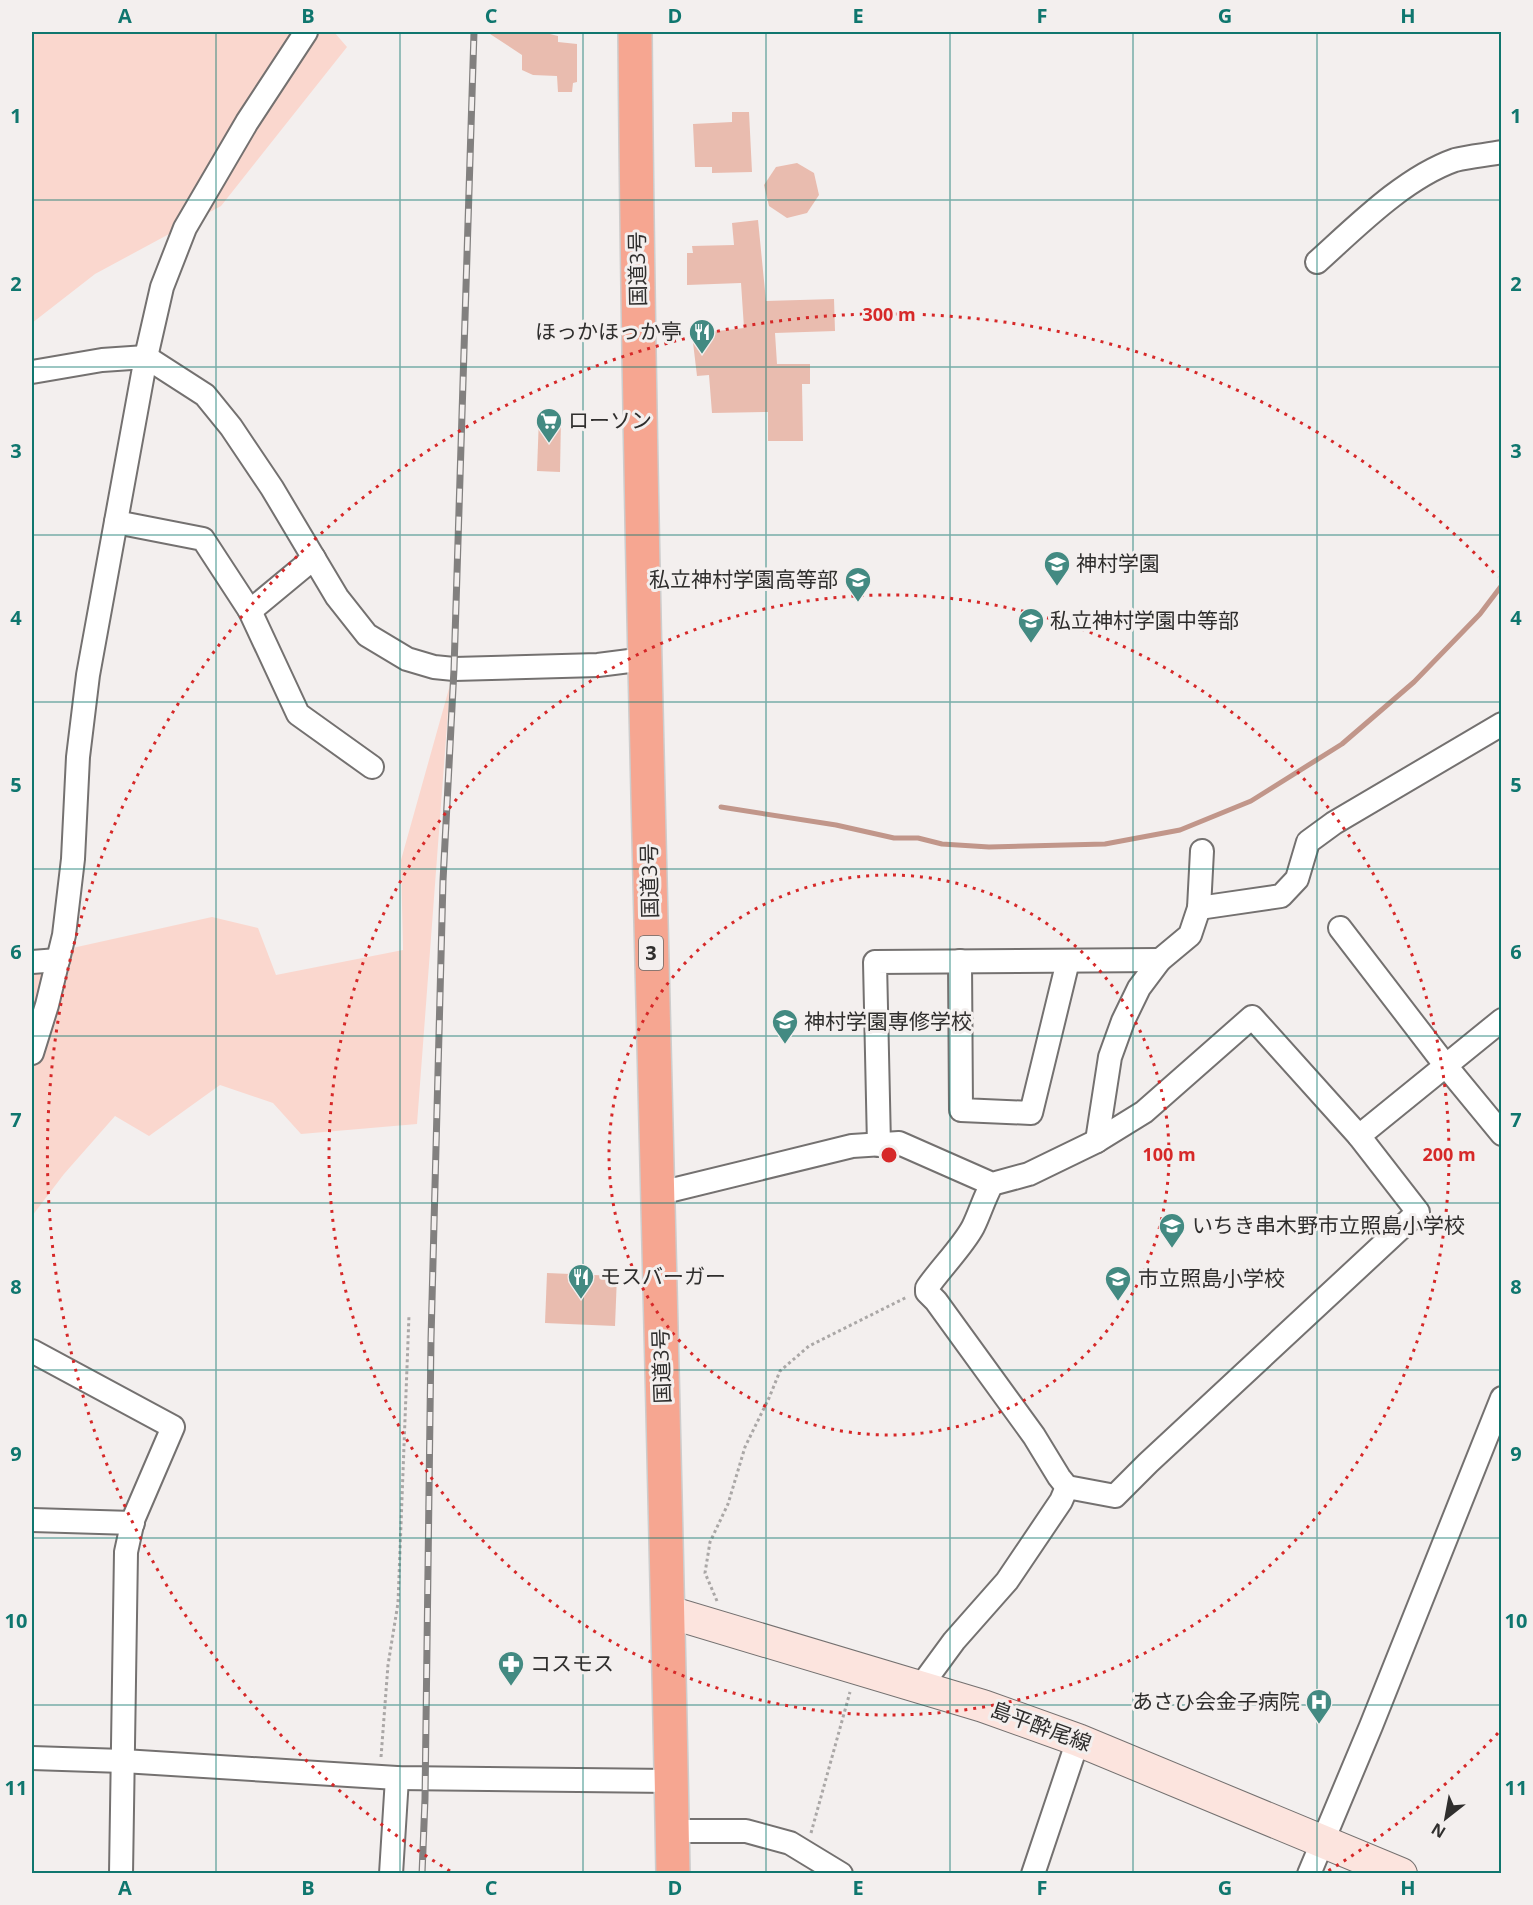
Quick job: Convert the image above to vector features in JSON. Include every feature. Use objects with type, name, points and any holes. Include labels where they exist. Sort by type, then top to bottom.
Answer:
[{"type":"highway","name":"国道3号","points":[[635,32],[656,1194],[669,1612],[673,1874]]},
{"type":"main road","name":"島平酔尾線","points":[[669,1612],[921,1686],[1078,1740],[1401,1874]]},
{"type":"street","points":[[32,1053],[47,1005],[64,935],[74,859],[78,757],[88,675],[146,357],[162,287],[185,228],[247,122],[306,32]]},
{"type":"street","points":[[1317,262],[1409,183],[1456,160],[1502,152]]},
{"type":"street","points":[[32,372],[102,360],[146,357],[205,395],[231,427],[266,479],[337,597],[367,635],[407,659],[434,668],[454,669],[598,665],[645,659]]},
{"type":"street","points":[[116,522],[203,539],[250,611],[298,714],[372,766]]},
{"type":"street","points":[[250,611],[314,558]]},
{"type":"street","points":[[1199,908],[1281,896],[1297,879],[1308,842],[1334,823],[1502,724]]},
{"type":"street","points":[[1097,1141],[1110,1057],[1139,988],[1160,960],[1190,936],[1199,908],[1202,851]]},
{"type":"street","points":[[1340,928],[1446,1066],[1502,1134]]},
{"type":"street","points":[[32,962],[58,960]]},
{"type":"street","points":[[879,1145],[875,962],[1160,960]]},
{"type":"street","points":[[960,961],[961,1110],[1031,1113],[1068,961]]},
{"type":"street","points":[[656,1194],[852,1146],[899,1143],[992,1184],[1029,1173],[1097,1141],[1144,1112],[1252,1017],[1359,1136],[1418,1212],[1115,1496],[1067,1487],[1059,1478],[1034,1436],[936,1301],[927,1292],[927,1288],[972,1228],[992,1184]]},
{"type":"street","points":[[1359,1136],[1502,1020]]},
{"type":"street","points":[[32,1351],[173,1427],[133,1523],[126,1552],[121,1874]]},
{"type":"street","points":[[1309,1874],[1371,1726],[1502,1398]]},
{"type":"street","points":[[921,1686],[954,1641],[1007,1581],[1061,1501],[1067,1487]]},
{"type":"street","points":[[32,1520],[133,1523]]},
{"type":"street","points":[[1033,1874],[1078,1740]]},
{"type":"street","points":[[32,1758],[123,1761],[389,1778],[671,1781]]},
{"type":"street","points":[[389,1778],[391,1874]]},
{"type":"street","points":[[672,1831],[746,1831],[790,1843],[841,1874]]},
{"type":"path","points":[[730,1630],[705,1574],[711,1542],[728,1504],[745,1447],[780,1371],[809,1346],[927,1288]]},
{"type":"path","points":[[389,1778],[388,1665],[398,1603],[409,1315]]},
{"type":"path","points":[[806,1852],[856,1668]]},
{"type":"shaded area","points":[[32,32],[334,32],[347,47],[221,206],[95,274],[32,323]]},
{"type":"shaded area","points":[[450,685],[417,1124],[301,1134],[273,1103],[220,1085],[149,1136],[115,1116],[64,1174],[32,1216],[32,957],[212,917],[258,928],[276,975],[403,950],[401,860]]},
{"type":"building","points":[[487,32],[550,32],[558,36],[558,42],[577,44],[577,82],[573,83],[572,92],[558,92],[557,76],[533,75],[522,70],[522,55]]},
{"type":"building","points":[[732,112],[749,112],[752,172],[712,173],[712,167],[695,167],[693,124],[732,122]]},
{"type":"building","points":[[797,163],[814,173],[819,195],[807,213],[787,218],[769,206],[764,185],[776,167]]},
{"type":"building","points":[[758,220],[766,301],[834,299],[835,331],[775,333],[777,364],[810,364],[810,384],[802,384],[803,441],[768,441],[768,412],[712,413],[709,375],[697,376],[692,334],[744,328],[741,283],[687,285],[687,253],[693,253],[692,246],[734,245],[732,223]]},
{"type":"building","name":"ローソン","points":[[539,417],[561,417],[560,472],[537,471]]},
{"type":"building","name":"モスバーガー","points":[[547,1273],[617,1276],[615,1326],[545,1323]]},
{"type":"waterway","points":[[721,807],[836,825],[894,838],[918,838],[942,844],[989,847],[1105,844],[1180,830],[1251,801],[1342,744],[1414,682],[1480,614],[1502,585]]},
{"type":"railway","points":[[422,1874],[431,1339],[443,881],[454,669],[474,32]]},
{"type":"place","name":"ほっかほっか亭","points":[[702,355]]},
{"type":"place","name":"ローソン","points":[[549,444]]},
{"type":"place","name":"神村学園","points":[[1057,587]]},
{"type":"place","name":"私立神村学園高等部","points":[[858,603]]},
{"type":"place","name":"私立神村学園中等部","points":[[1031,644]]},
{"type":"place","name":"神村学園専修学校","points":[[785,1045]]},
{"type":"place","name":"いちき串木野市立照島小学校","points":[[1172,1249]]},
{"type":"place","name":"モスバーガー","points":[[581,1300]]},
{"type":"place","name":"市立照島小学校","points":[[1118,1302]]},
{"type":"place","name":"コスモス","points":[[511,1687]]},
{"type":"place","name":"あさひ会金子病院","points":[[1319,1725]]}]
